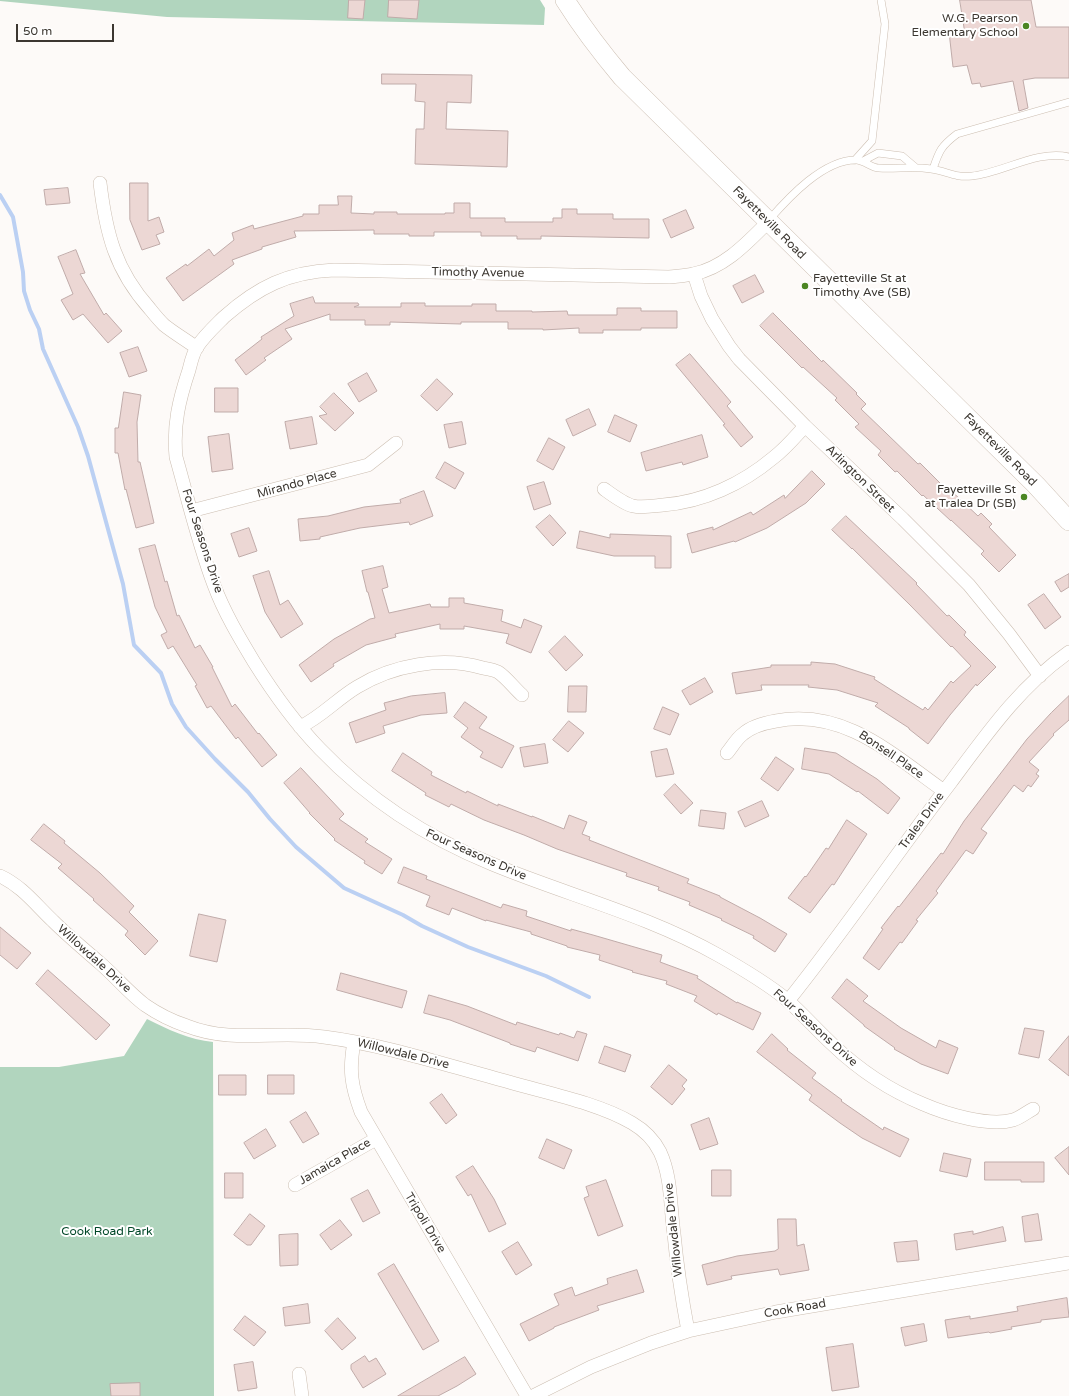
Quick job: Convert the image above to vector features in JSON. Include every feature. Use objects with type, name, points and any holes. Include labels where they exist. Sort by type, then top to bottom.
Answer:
[{"type":"main road","name":"Fayetteville Road","points":[[565,0],[599,50],[622,77],[1030,479],[1069,521]]},
{"type":"street","points":[[100,183],[103,210],[108,233],[125,277],[141,300],[163,324],[196,348]]},
{"type":"street","name":"Timothy Avenue","points":[[196,348],[219,322],[242,302],[277,282],[299,274],[334,270],[669,277],[694,274],[714,268],[742,248],[768,222]]},
{"type":"street","name":"Arlington Street","points":[[694,274],[701,296],[712,319],[728,346],[739,359],[805,426],[903,519],[969,585],[995,616],[1040,676]]},
{"type":"street","name":"Four Seasons Drive","points":[[196,348],[183,388],[176,417],[176,457],[214,586],[238,636],[276,697],[322,752],[346,774],[388,807],[422,830],[491,864],[592,901],[691,940],[764,984],[788,1001],[834,1046],[856,1065],[903,1096],[926,1106],[960,1117],[985,1121],[998,1122],[1014,1120],[1033,1109]]},
{"type":"street","points":[[604,489],[631,506],[672,505],[700,498],[737,483],[754,472],[774,458],[805,426]]},
{"type":"street","name":"Mirando Place","points":[[191,511],[368,465],[396,443]]},
{"type":"street","name":"Tralea Drive","points":[[788,1001],[989,731],[1040,676],[1069,652]]},
{"type":"street","points":[[300,727],[310,722],[358,687],[380,676],[423,664],[469,664],[498,672],[522,696]]},
{"type":"street","name":"Bonsell Place","points":[[728,753],[742,734],[760,724],[786,719],[820,720],[851,729],[878,743],[944,791]]},
{"type":"street","name":"Willowdale Drive","points":[[0,876],[24,891],[54,922],[143,1004],[154,1012],[196,1030],[215,1035],[238,1037],[293,1035],[322,1036],[375,1045],[574,1100],[632,1122],[652,1139],[660,1152],[668,1178],[674,1234],[688,1331]]},
{"type":"street","name":"Tripoli Drive","points":[[354,1042],[351,1067],[353,1091],[360,1112],[527,1396]]},
{"type":"street","name":"Jamaica Place","points":[[295,1185],[376,1139]]},
{"type":"street","name":"Cook Road","points":[[533,1396],[591,1366],[651,1343],[688,1331],[776,1312],[1069,1263]]},
{"type":"street","points":[[299,1374],[302,1396]]},
{"type":"lane","points":[[855,160],[872,141],[885,24],[881,0]]},
{"type":"lane","points":[[933,169],[939,151],[944,143],[957,134],[1069,102]]},
{"type":"lane","points":[[863,161],[878,153],[902,156],[915,167]]},
{"type":"lane","points":[[768,222],[786,201],[820,172],[842,163],[855,160],[863,161],[876,168],[915,167],[933,169],[956,176],[973,176],[1046,156],[1069,157]]},
{"type":"green space","points":[[0,0],[540,0],[545,8],[544,25],[167,17]]},
{"type":"green space","name":"Cook Road Park","points":[[147,1019],[187,1036],[213,1042],[214,1396],[0,1396],[0,1067],[59,1067],[124,1056]]},
{"type":"building","points":[[349,0],[365,0],[363,19],[348,18]]},
{"type":"building","points":[[389,0],[419,0],[417,19],[388,17]]},
{"type":"building","points":[[960,0],[1031,0],[1036,27],[1069,27],[1069,78],[1035,78],[1023,80],[1028,108],[1019,111],[1013,81],[981,87],[980,83],[972,84],[967,65],[953,67],[949,32],[964,30]]},
{"type":"building","points":[[382,74],[472,75],[471,103],[447,102],[446,129],[508,131],[507,167],[415,164],[416,129],[424,129],[425,102],[415,101],[416,84],[382,84]]},
{"type":"building","points":[[130,183],[148,183],[148,221],[159,217],[164,232],[156,235],[160,244],[142,250],[130,220]]},
{"type":"building","points":[[68,188],[70,203],[46,205],[44,190]]},
{"type":"building","points":[[338,196],[352,196],[351,213],[374,214],[374,212],[397,212],[397,214],[445,214],[454,213],[454,203],[470,203],[470,218],[505,218],[505,222],[553,222],[553,218],[562,218],[562,209],[577,209],[577,214],[613,214],[613,219],[649,219],[649,238],[541,236],[541,239],[517,239],[517,236],[481,236],[481,232],[434,232],[434,236],[409,236],[409,234],[374,234],[374,230],[294,231],[296,237],[262,247],[262,249],[232,260],[234,264],[183,301],[166,278],[186,264],[187,266],[209,249],[214,256],[234,240],[232,233],[253,225],[254,229],[303,216],[303,214],[319,214],[319,205],[338,205]]},
{"type":"building","points":[[686,210],[694,228],[671,238],[663,220]]},
{"type":"building","points":[[76,250],[85,273],[80,274],[104,315],[106,313],[122,331],[108,343],[83,314],[73,320],[61,300],[73,294],[58,257]]},
{"type":"building","points":[[755,275],[764,292],[742,303],[733,286]]},
{"type":"building","points":[[313,297],[315,303],[358,303],[359,305],[354,307],[401,307],[401,303],[425,303],[425,306],[472,306],[472,304],[496,304],[496,311],[567,311],[568,315],[617,315],[617,308],[641,308],[641,311],[677,311],[677,328],[641,328],[641,330],[603,330],[603,333],[579,333],[579,328],[543,330],[508,329],[508,322],[461,322],[461,324],[390,322],[390,325],[365,325],[365,320],[330,320],[330,314],[285,329],[292,339],[264,358],[266,360],[246,375],[235,360],[262,339],[261,337],[294,316],[290,304]]},
{"type":"building","points":[[773,313],[822,362],[823,360],[857,393],[856,394],[866,404],[861,409],[918,464],[920,463],[944,487],[946,486],[978,516],[981,513],[992,524],[989,527],[1016,555],[999,572],[981,554],[984,551],[878,455],[881,451],[855,427],[859,424],[835,400],[837,398],[803,367],[802,368],[760,326]]},
{"type":"building","points":[[138,347],[147,371],[129,377],[120,353]]},
{"type":"building","points":[[690,354],[731,402],[727,406],[753,437],[741,447],[723,425],[725,424],[676,365]]},
{"type":"building","points":[[367,373],[377,391],[359,402],[348,384]]},
{"type":"building","points":[[437,379],[453,394],[437,411],[421,396]]},
{"type":"building","points":[[215,388],[238,388],[238,412],[215,412]]},
{"type":"building","points":[[124,392],[141,395],[137,422],[138,462],[140,462],[154,523],[136,528],[126,489],[125,490],[118,453],[115,453],[115,428],[118,428]]},
{"type":"building","points":[[334,393],[354,413],[335,431],[319,416],[327,414],[320,407]]},
{"type":"building","points":[[589,409],[596,425],[573,436],[566,420]]},
{"type":"building","points":[[615,415],[637,425],[630,442],[608,432]]},
{"type":"building","points":[[312,417],[317,444],[290,449],[285,422]]},
{"type":"building","points":[[462,422],[466,444],[449,448],[444,425]]},
{"type":"building","points":[[229,434],[233,469],[212,472],[208,437]]},
{"type":"building","points":[[702,435],[708,457],[683,465],[682,462],[646,471],[641,453]]},
{"type":"building","points":[[549,438],[565,447],[553,470],[537,461]]},
{"type":"building","points":[[445,462],[464,473],[455,489],[436,478]]},
{"type":"building","points":[[812,471],[825,484],[806,503],[767,528],[735,542],[734,541],[692,553],[687,534],[713,527],[713,530],[751,512],[753,515],[784,495],[785,498]]},
{"type":"building","points":[[544,482],[551,504],[534,510],[527,487]]},
{"type":"building","points":[[424,491],[433,516],[410,525],[409,522],[360,528],[320,537],[320,539],[300,541],[298,519],[328,516],[364,507],[401,503],[400,500]]},
{"type":"building","points":[[550,515],[566,533],[553,546],[536,527]]},
{"type":"building","points":[[846,516],[917,583],[916,584],[947,616],[949,615],[966,632],[964,635],[996,667],[977,686],[976,684],[928,744],[909,728],[875,706],[878,703],[837,690],[808,687],[809,685],[761,685],[762,690],[736,694],[732,673],[771,667],[771,665],[811,665],[811,662],[835,664],[875,677],[874,679],[923,710],[925,707],[928,710],[951,681],[953,683],[971,666],[832,530]]},
{"type":"building","points":[[249,528],[257,551],[239,557],[231,534]]},
{"type":"building","points":[[580,531],[610,538],[610,534],[671,536],[671,568],[655,568],[655,556],[614,556],[577,548]]},
{"type":"building","points":[[155,545],[165,582],[167,581],[177,616],[179,615],[195,648],[200,645],[213,667],[232,707],[235,704],[258,734],[259,733],[277,755],[262,767],[238,737],[236,739],[211,706],[207,708],[195,686],[197,685],[173,646],[168,649],[161,635],[167,632],[155,607],[139,549]]},
{"type":"building","points":[[383,566],[388,587],[382,589],[389,613],[430,604],[431,607],[449,607],[449,598],[464,598],[464,603],[503,610],[501,621],[521,628],[524,619],[542,626],[531,653],[506,643],[509,634],[464,626],[464,629],[440,629],[440,624],[395,634],[396,637],[366,645],[333,664],[334,666],[311,682],[299,665],[334,639],[370,619],[375,618],[362,571]]},
{"type":"building","points":[[269,571],[280,605],[288,600],[303,624],[281,638],[265,612],[253,576]]},
{"type":"building","points":[[1069,574],[1069,587],[1061,592],[1055,582]]},
{"type":"building","points":[[1044,594],[1061,617],[1045,629],[1028,605]]},
{"type":"building","points":[[565,636],[583,655],[566,671],[549,652]]},
{"type":"building","points":[[705,678],[713,692],[690,705],[682,691]]},
{"type":"building","points":[[569,686],[587,686],[586,712],[568,712]]},
{"type":"building","points":[[445,693],[447,713],[421,715],[383,726],[385,733],[356,743],[349,723],[386,710],[384,703],[411,696]]},
{"type":"building","points":[[1069,696],[1069,720],[1053,734],[1054,735],[1029,762],[1039,770],[1036,774],[1039,776],[1031,787],[1028,785],[1023,792],[1014,785],[981,829],[987,833],[973,854],[966,850],[936,891],[938,893],[916,920],[918,921],[879,970],[863,958],[883,929],[881,928],[941,853],[943,854],[964,821],[1027,739]]},
{"type":"building","points":[[465,702],[487,717],[479,728],[514,746],[502,768],[480,757],[483,752],[461,737],[468,728],[454,717]]},
{"type":"building","points":[[663,707],[679,714],[670,735],[654,729]]},
{"type":"building","points":[[569,721],[584,733],[568,752],[553,740]]},
{"type":"building","points":[[545,744],[548,763],[524,767],[520,748]]},
{"type":"building","points":[[805,748],[836,753],[877,779],[900,798],[888,814],[858,791],[857,792],[829,774],[802,769]]},
{"type":"building","points":[[667,749],[674,774],[656,777],[651,752]]},
{"type":"building","points":[[403,753],[432,772],[431,775],[466,793],[467,791],[498,806],[498,804],[564,829],[569,815],[587,822],[582,834],[590,837],[589,840],[689,879],[687,883],[720,896],[787,934],[775,952],[753,938],[754,936],[721,920],[722,919],[689,905],[690,902],[658,890],[659,887],[626,876],[627,873],[557,849],[484,820],[451,804],[449,807],[425,795],[426,793],[392,771]]},
{"type":"building","points":[[776,757],[794,769],[778,791],[761,779]]},
{"type":"building","points":[[301,768],[344,814],[339,819],[368,839],[365,842],[392,859],[382,874],[364,863],[365,861],[334,840],[335,839],[309,813],[284,783]]},
{"type":"building","points":[[675,784],[693,803],[681,814],[664,795]]},
{"type":"building","points":[[762,801],[769,816],[745,827],[738,812]]},
{"type":"building","points":[[701,810],[726,813],[724,829],[699,826]]},
{"type":"building","points":[[847,820],[867,834],[834,885],[832,884],[810,913],[788,898],[805,876],[806,877],[826,848],[828,849]]},
{"type":"building","points":[[44,824],[65,841],[64,843],[100,873],[134,906],[129,912],[158,941],[145,955],[125,935],[128,931],[58,868],[62,864],[31,840]]},
{"type":"building","points":[[404,867],[427,876],[426,879],[501,908],[503,904],[527,911],[526,916],[571,931],[571,929],[662,955],[660,962],[698,976],[697,978],[737,1003],[761,1013],[753,1030],[718,1013],[717,1015],[694,1001],[697,996],[666,984],[667,981],[632,972],[633,971],[599,960],[600,955],[567,947],[531,934],[531,932],[486,921],[452,908],[449,915],[426,906],[430,896],[398,883]]},
{"type":"building","points":[[199,914],[226,920],[217,962],[190,956]]},
{"type":"building","points":[[0,927],[31,953],[17,969],[0,955]]},
{"type":"building","points":[[48,970],[110,1025],[96,1040],[36,984]]},
{"type":"building","points":[[341,973],[407,991],[402,1008],[337,990]]},
{"type":"building","points":[[847,979],[868,996],[863,1001],[901,1028],[936,1048],[939,1040],[958,1048],[948,1074],[921,1064],[894,1049],[895,1048],[864,1026],[832,998]]},
{"type":"building","points":[[429,995],[467,1006],[516,1025],[517,1022],[574,1038],[577,1031],[587,1034],[578,1061],[537,1047],[535,1052],[510,1044],[450,1020],[424,1013]]},
{"type":"building","points":[[1025,1028],[1044,1031],[1039,1058],[1019,1054]]},
{"type":"building","points":[[772,1034],[788,1049],[787,1050],[816,1073],[812,1078],[842,1100],[841,1101],[883,1130],[884,1127],[909,1139],[900,1157],[862,1138],[840,1123],[809,1100],[812,1095],[757,1052]]},
{"type":"building","points":[[1069,1036],[1069,1076],[1049,1060]]},
{"type":"building","points":[[605,1046],[631,1055],[625,1072],[599,1063]]},
{"type":"building","points":[[669,1065],[687,1080],[682,1086],[685,1089],[672,1105],[651,1087]]},
{"type":"building","points":[[219,1075],[246,1075],[246,1095],[219,1095]]},
{"type":"building","points":[[268,1075],[294,1075],[294,1094],[268,1094]]},
{"type":"building","points":[[442,1094],[457,1115],[446,1124],[430,1103]]},
{"type":"building","points":[[306,1112],[319,1134],[303,1143],[290,1122]]},
{"type":"building","points":[[709,1118],[718,1144],[700,1150],[691,1125]]},
{"type":"building","points":[[266,1129],[276,1146],[254,1159],[244,1143]]},
{"type":"building","points":[[547,1139],[572,1150],[564,1169],[539,1158]]},
{"type":"building","points":[[1069,1147],[1069,1175],[1055,1158]]},
{"type":"building","points":[[944,1153],[971,1159],[967,1177],[940,1171]]},
{"type":"building","points":[[985,1162],[1044,1162],[1044,1182],[1021,1182],[1021,1180],[985,1180]]},
{"type":"building","points":[[473,1166],[494,1199],[506,1224],[489,1232],[471,1194],[468,1196],[456,1177]]},
{"type":"building","points":[[712,1170],[731,1170],[731,1196],[712,1196]]},
{"type":"building","points":[[225,1173],[243,1173],[243,1198],[225,1198]]},
{"type":"building","points":[[606,1180],[623,1226],[598,1236],[584,1198],[589,1196],[586,1187]]},
{"type":"building","points":[[368,1190],[380,1213],[363,1222],[351,1199]]},
{"type":"building","points":[[250,1214],[265,1226],[251,1245],[247,1245],[234,1235]]},
{"type":"building","points":[[1038,1214],[1042,1240],[1025,1242],[1022,1217]]},
{"type":"building","points":[[778,1219],[796,1219],[797,1246],[804,1244],[809,1270],[780,1275],[778,1269],[731,1276],[732,1279],[707,1285],[702,1265],[737,1256],[775,1251],[778,1249]]},
{"type":"building","points":[[340,1220],[352,1235],[331,1250],[320,1235]]},
{"type":"building","points":[[1003,1227],[1006,1241],[956,1250],[954,1234],[973,1231],[973,1234]]},
{"type":"building","points":[[298,1234],[298,1265],[280,1266],[279,1235]]},
{"type":"building","points":[[917,1241],[919,1260],[897,1262],[894,1243]]},
{"type":"building","points":[[518,1242],[532,1265],[516,1275],[502,1252]]},
{"type":"building","points":[[394,1264],[439,1341],[423,1350],[378,1274]]},
{"type":"building","points":[[637,1270],[644,1292],[597,1306],[599,1310],[554,1327],[529,1341],[520,1324],[559,1305],[554,1294],[572,1287],[575,1296],[608,1284],[607,1279]]},
{"type":"building","points":[[1067,1298],[1069,1317],[1041,1320],[1041,1322],[1011,1327],[1012,1329],[990,1333],[948,1338],[945,1320],[970,1316],[970,1319],[1018,1311],[1017,1307]]},
{"type":"building","points":[[308,1304],[310,1323],[285,1326],[283,1308]]},
{"type":"building","points":[[245,1316],[266,1332],[254,1346],[234,1330]]},
{"type":"building","points":[[338,1318],[356,1338],[342,1350],[325,1331]]},
{"type":"building","points":[[924,1324],[927,1341],[905,1346],[901,1328]]},
{"type":"building","points":[[853,1344],[859,1387],[832,1391],[826,1348]]},
{"type":"building","points":[[365,1356],[369,1362],[376,1358],[386,1374],[363,1388],[351,1369],[351,1365]]},
{"type":"building","points":[[465,1357],[476,1374],[457,1386],[438,1396],[398,1396]]},
{"type":"building","points":[[253,1362],[257,1388],[238,1391],[234,1365]]},
{"type":"building","points":[[140,1383],[140,1396],[111,1396],[110,1384]]},
{"type":"waterway","points":[[0,195],[13,217],[23,272],[24,291],[30,310],[39,329],[43,349],[78,427],[88,456],[123,584],[134,645],[161,673],[172,704],[186,727],[248,792],[296,847],[344,888],[468,947],[546,976],[589,997]]},
{"type":"place","name":"W.G. Pearson Elementary School","points":[[1026,26]]},
{"type":"place","name":"Fayetteville St at Timothy Ave (SB)","points":[[805,286]]},
{"type":"place","name":"Fayetteville St at Tralea Dr (SB)","points":[[1024,497]]}]
